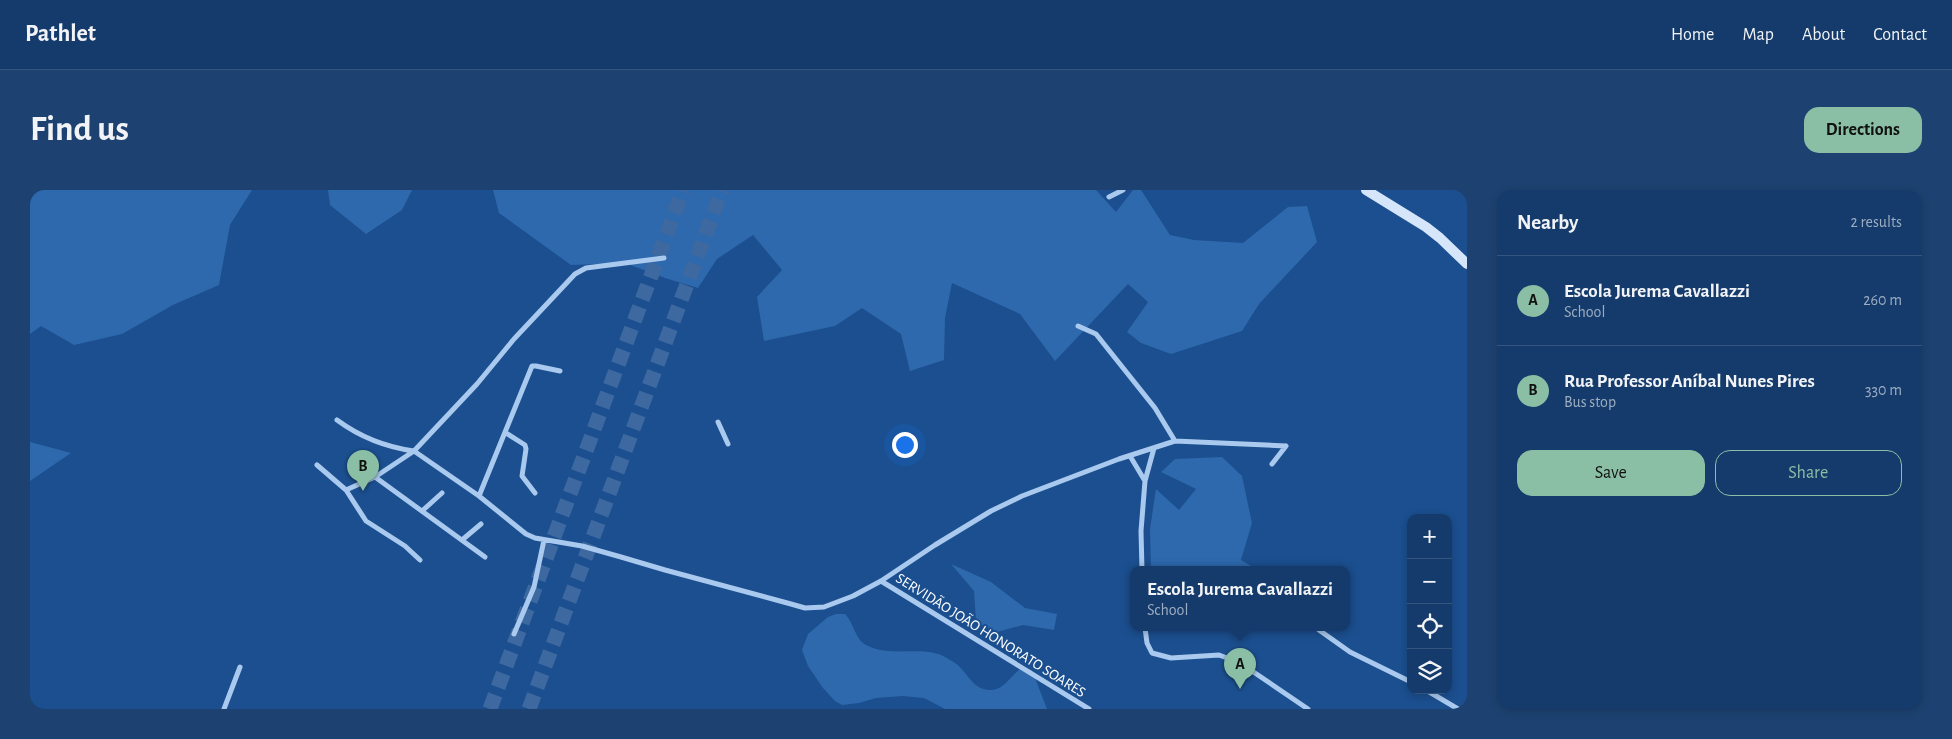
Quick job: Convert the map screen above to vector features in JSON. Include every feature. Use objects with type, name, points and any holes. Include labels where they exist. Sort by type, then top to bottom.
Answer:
[{"type":"main road","points":[[1366,190],[1426,227],[1467,264]]},
{"type":"street","points":[[1109,197],[1123,190]]},
{"type":"street","points":[[346,490],[375,477],[414,451],[575,274],[586,268],[664,258]]},
{"type":"street","points":[[1078,326],[1096,334],[1155,408],[1175,441]]},
{"type":"street","points":[[479,496],[532,366],[560,371]]},
{"type":"street","points":[[337,420],[346,427],[380,444],[414,451],[479,496],[526,534],[544,540],[605,552],[805,608],[833,605],[881,582],[935,545],[991,511],[1022,496],[1175,441],[1286,446],[1272,464]]},
{"type":"street","points":[[718,422],[728,444]]},
{"type":"street","points":[[506,433],[525,445],[522,476],[535,493]]},
{"type":"street","points":[[1142,566],[1141,531],[1145,481],[1154,448]]},
{"type":"street","points":[[1130,456],[1145,481]]},
{"type":"street","points":[[317,466],[346,490],[366,521],[405,546],[420,560]]},
{"type":"street","points":[[375,477],[485,557]]},
{"type":"street","points":[[422,511],[442,493]]},
{"type":"street","points":[[462,540],[481,524]]},
{"type":"street","points":[[514,634],[534,587],[544,540]]},
{"type":"street","name":"SERVIDÃO JOÃO HONORATO SOARES","points":[[881,582],[1088,709]]},
{"type":"street","points":[[1145,631],[1147,643],[1152,653],[1170,658],[1219,655],[1235,661],[1255,673],[1308,709]]},
{"type":"street","points":[[1320,631],[1350,652],[1407,680]]},
{"type":"street","points":[[224,709],[240,667]]},
{"type":"street","points":[[1433,694],[1458,709]]},
{"type":"shaded area","points":[[30,190],[252,190],[230,225],[219,285],[173,305],[122,334],[74,345],[41,326],[30,334]]},
{"type":"shaded area","points":[[328,190],[412,190],[402,210],[366,234],[330,205]]},
{"type":"shaded area","points":[[493,190],[1096,190],[1116,212],[1133,190],[1141,190],[1170,235],[1194,240],[1243,243],[1288,207],[1307,206],[1317,242],[1259,304],[1242,331],[1171,354],[1141,343],[1127,332],[1148,302],[1128,284],[1055,361],[1020,314],[952,283],[945,318],[944,360],[910,371],[901,334],[862,308],[835,326],[764,341],[757,297],[782,270],[753,235],[717,259],[698,288],[625,263],[571,265],[499,213]]},
{"type":"shaded area","points":[[30,442],[71,453],[30,481]]},
{"type":"shaded area","points":[[1222,457],[1242,476],[1252,523],[1241,560],[1251,566],[1151,566],[1150,529],[1156,489],[1179,510],[1196,489],[1161,472],[1175,459]]},
{"type":"shaded area","points":[[951,564],[991,582],[1025,608],[1057,614],[1054,630],[1023,625],[997,632],[976,622],[974,591]]},
{"type":"shaded area","points":[[836,614],[845,614],[859,639],[866,645],[875,649],[921,651],[940,655],[957,665],[978,687],[984,689],[995,689],[1004,685],[1023,667],[1032,670],[1047,709],[945,709],[924,698],[903,696],[876,698],[842,705],[835,701],[823,688],[808,666],[802,650],[808,634],[828,617]]},
{"type":"tunnel","points":[[490,709],[683,190]]},
{"type":"tunnel","points":[[529,709],[722,190]]},
{"type":"place","name":"Rua Professor Aníbal Nunes Pires","points":[[363,491]]},
{"type":"place","name":"Escola Jurema Cavallazzi","points":[[1240,689]]}]
